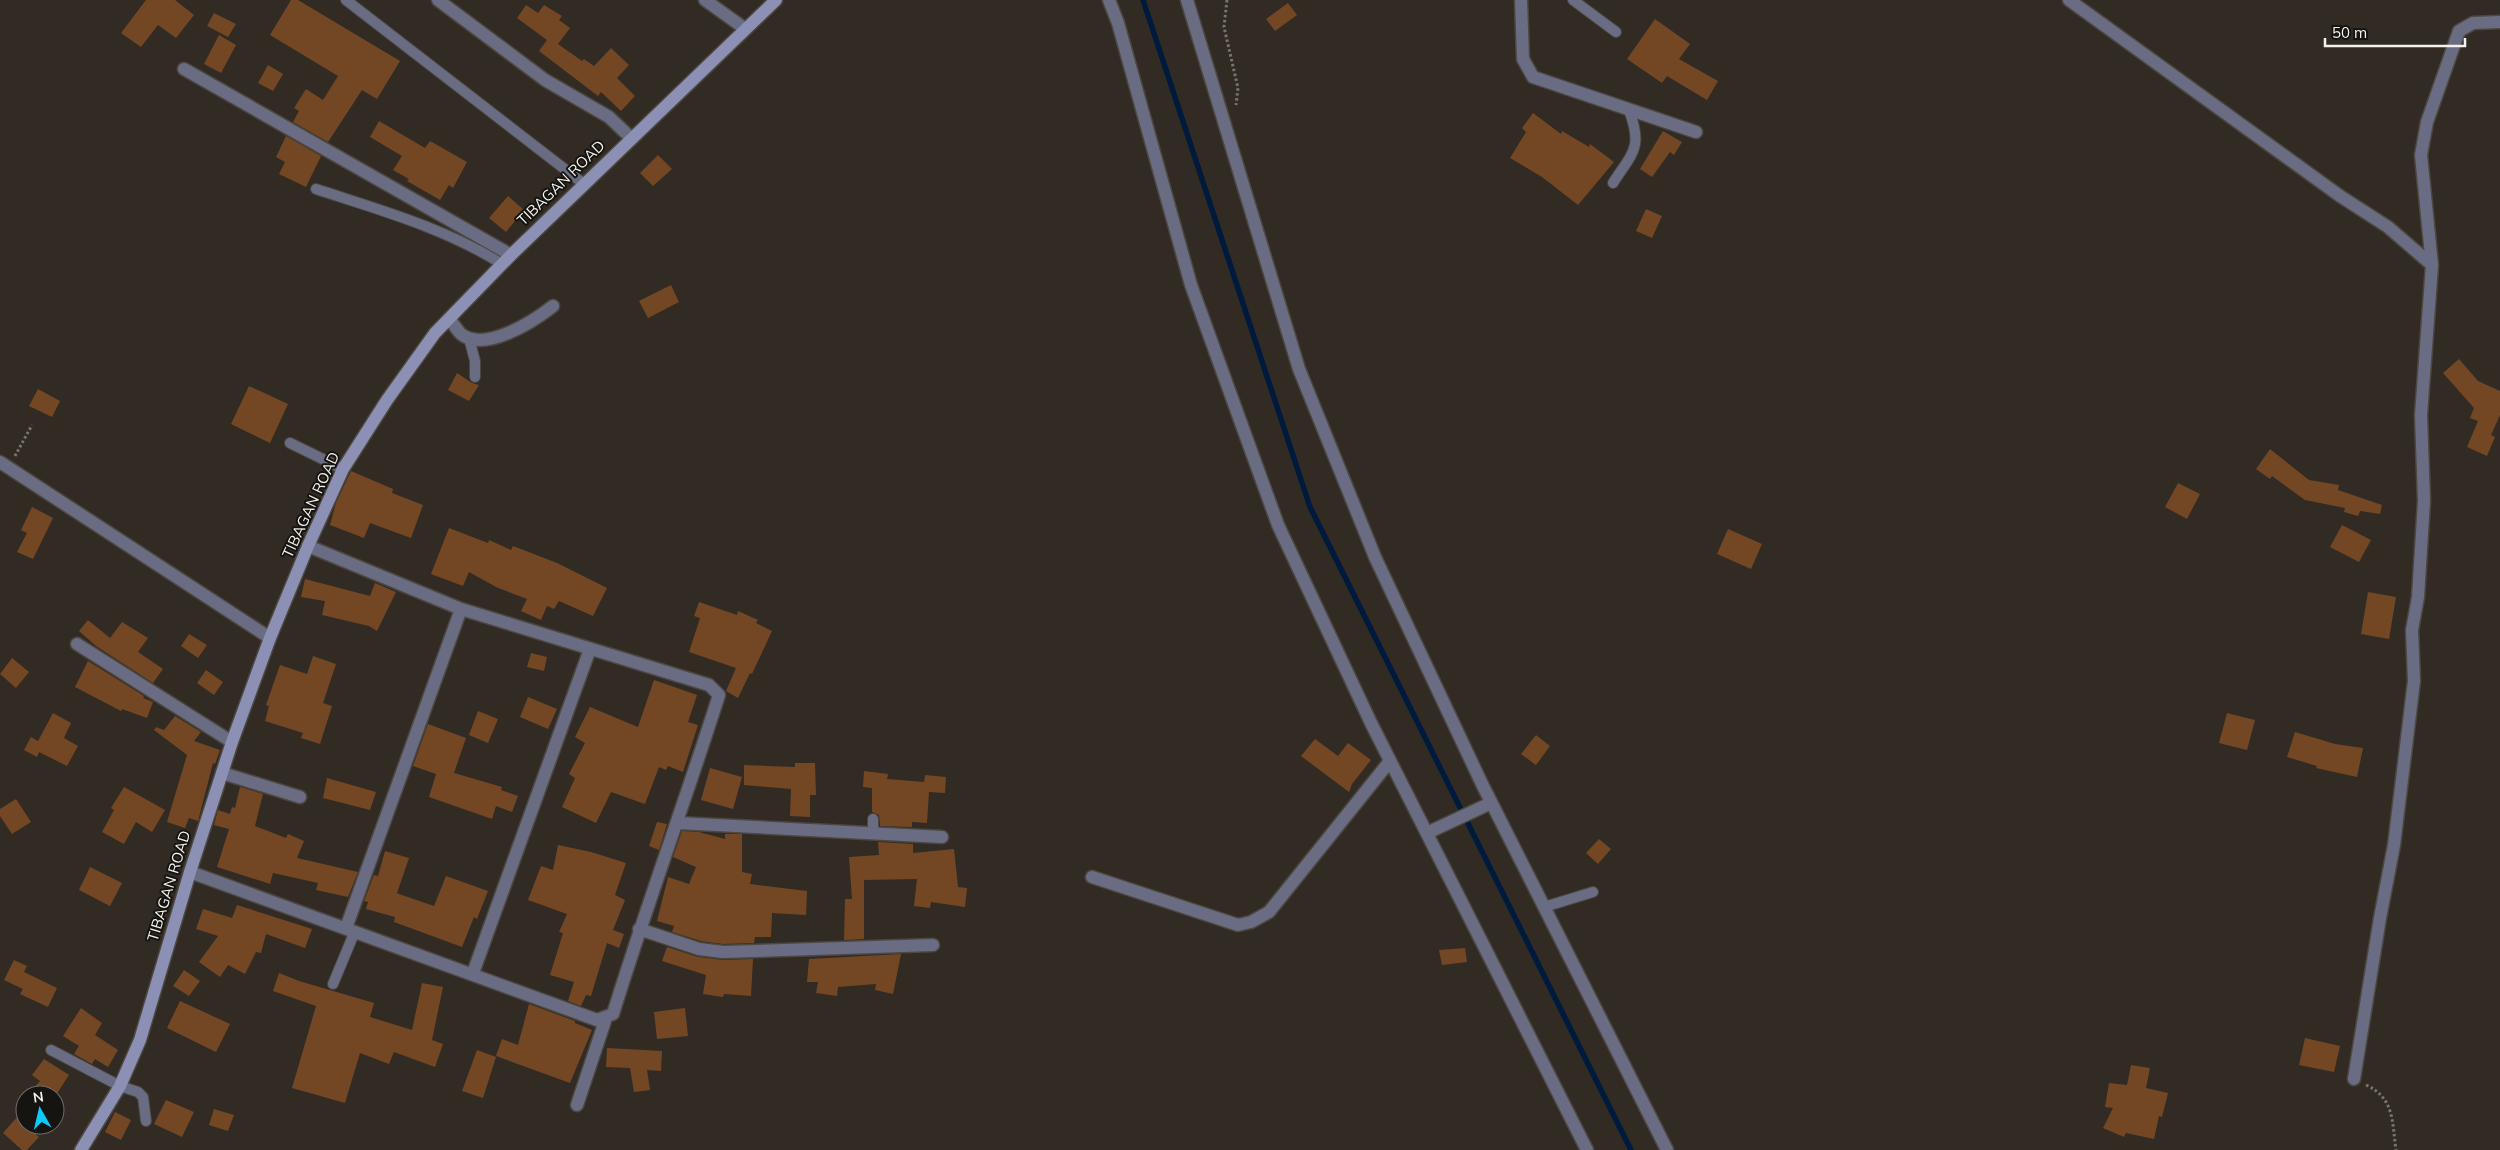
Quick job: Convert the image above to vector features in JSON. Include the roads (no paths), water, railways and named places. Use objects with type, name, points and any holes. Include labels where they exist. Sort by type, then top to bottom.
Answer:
[{"type":"main road","name":"TIBAGAN ROAD","points":[[81,1150],[120,1086],[140,1040],[190,872],[232,742],[270,638],[308,546],[344,469],[387,400],[435,334],[507,259],[630,138],[744,28],[776,0]]},
{"type":"street","points":[[438,0],[545,80],[609,117],[630,138]]},
{"type":"street","points":[[705,0],[744,28]]},
{"type":"street","points":[[1109,0],[1118,24],[1191,285],[1278,525],[1390,761],[1433,831],[1587,1150]]},
{"type":"street","points":[[1187,0],[1300,369],[1375,557],[1486,806],[1544,907],[1667,1150]]},
{"type":"street","points":[[1521,0],[1523,59],[1533,77],[1696,132]]},
{"type":"street","points":[[2069,0],[2340,196],[2371,214],[2432,265]]},
{"type":"street","points":[[2354,1079],[2394,845],[2412,698],[2412,630],[2418,597],[2424,501],[2421,416],[2432,265],[2421,155],[2427,122],[2459,32],[2473,23],[2500,22]]},
{"type":"street","points":[[184,69],[507,259]]},
{"type":"street","points":[[449,319],[461,334],[477,339],[512,333],[533,322],[553,306]]},
{"type":"street","points":[[4,465],[270,638]]},
{"type":"street","points":[[190,872],[597,1020],[613,1014],[639,929],[678,823],[720,695],[709,685],[462,609],[308,546]]},
{"type":"street","points":[[351,929],[462,609]]},
{"type":"street","points":[[77,644],[232,742]]},
{"type":"street","points":[[474,974],[590,649]]},
{"type":"street","points":[[1092,877],[1238,925],[1251,922],[1269,912],[1390,761]]},
{"type":"street","points":[[222,772],[300,797]]},
{"type":"street","points":[[1433,831],[1486,806]]},
{"type":"street","points":[[678,823],[942,837]]},
{"type":"street","points":[[639,929],[699,949],[723,952],[933,945]]},
{"type":"street","points":[[577,1106],[606,1018]]},
{"type":"lane","points":[[346,0],[584,184]]},
{"type":"lane","points":[[1573,0],[1616,32]]},
{"type":"lane","points":[[1613,183],[1634,150],[1637,138],[1629,110]]},
{"type":"lane","points":[[316,189],[438,230],[507,259]]},
{"type":"lane","points":[[469,338],[475,361],[475,377]]},
{"type":"lane","points":[[290,443],[344,469]]},
{"type":"lane","points":[[873,819],[873,833]]},
{"type":"lane","points":[[1544,907],[1593,892]]},
{"type":"lane","points":[[333,984],[351,929]]},
{"type":"lane","points":[[51,1050],[120,1086],[138,1092],[143,1097],[146,1121]]},
{"type":"waterway","points":[[1143,0],[1310,507],[1631,1150]]}]
